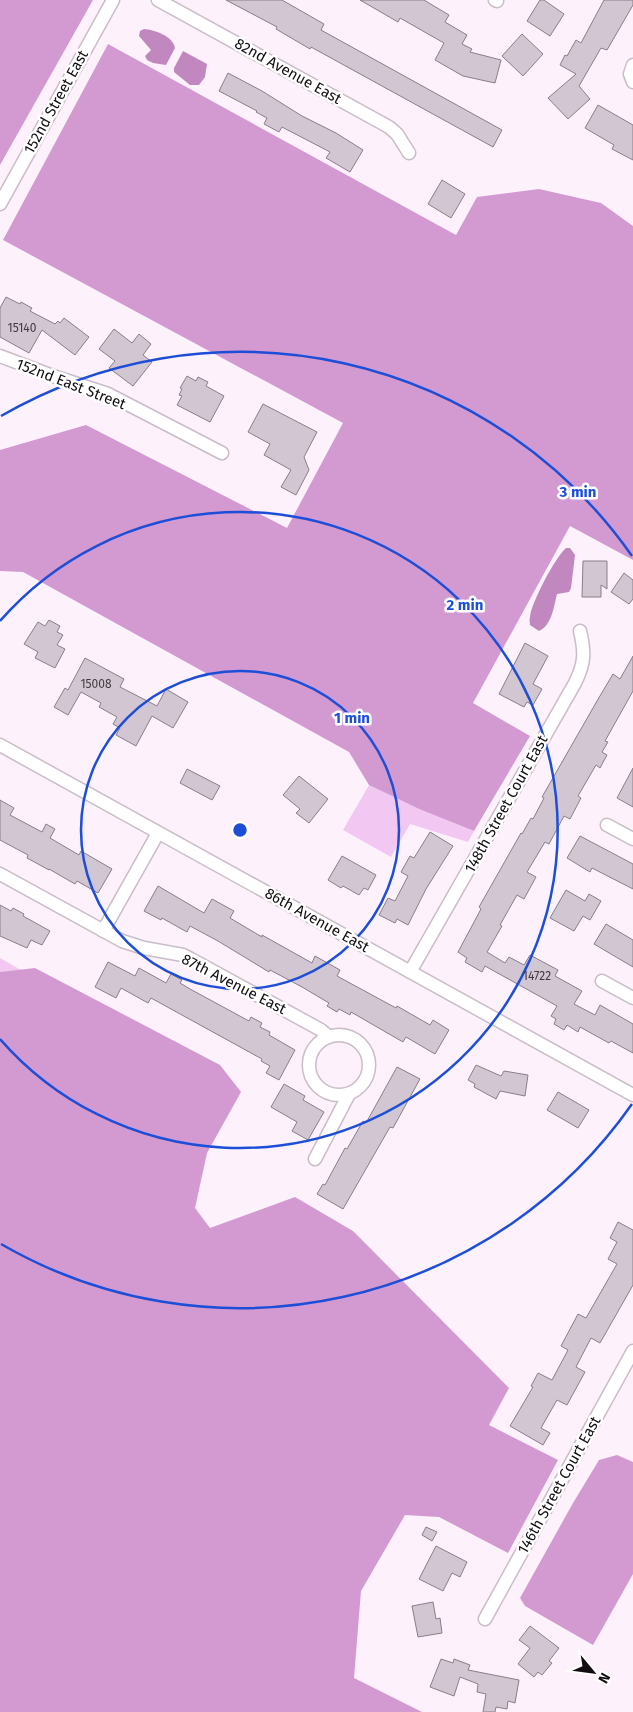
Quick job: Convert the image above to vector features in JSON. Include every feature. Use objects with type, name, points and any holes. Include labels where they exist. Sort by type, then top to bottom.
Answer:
[{"type":"street","name":"152nd Street East","points":[[0,204],[113,0]]},
{"type":"street","name":"82nd Avenue East","points":[[158,0],[389,127],[403,142],[408,152]]},
{"type":"street","points":[[632,81],[630,74],[633,65]]},
{"type":"street","name":"152nd East Street","points":[[0,356],[108,394],[222,453]]},
{"type":"street","name":"148th Street Court East","points":[[410,972],[578,676],[584,656],[580,631]]},
{"type":"street","name":"86th Avenue East","points":[[0,745],[633,1096]]},
{"type":"street","points":[[607,825],[633,839]]},
{"type":"street","points":[[104,932],[158,833]]},
{"type":"street","name":"87th Avenue East","points":[[0,874],[122,941],[192,959],[320,1030],[329,1038]]},
{"type":"street","points":[[602,981],[633,998]]},
{"type":"street","points":[[335,1035],[354,1039],[362,1045],[370,1063],[369,1073],[365,1082],[349,1094],[339,1096],[329,1094],[320,1089],[314,1082],[310,1072],[312,1053],[318,1044],[335,1035]]},
{"type":"street","points":[[315,1159],[349,1094]]},
{"type":"street","name":"146th Street Court East","points":[[485,1619],[633,1351]]},
{"type":"shaded area","points":[[0,0],[93,0],[0,165]]},
{"type":"shaded area","points":[[144,29],[163,34],[174,44],[175,48],[166,65],[147,60],[145,56],[151,50],[139,36],[140,31]]},
{"type":"shaded area","points":[[108,44],[456,235],[477,197],[539,189],[601,203],[633,226],[633,560],[570,526],[473,703],[530,736],[474,831],[419,809],[369,785],[349,752],[23,572],[0,571],[0,450],[86,425],[287,528],[343,423],[3,240]]},
{"type":"shaded area","points":[[183,51],[207,64],[205,77],[199,85],[190,85],[174,72],[174,68]]},
{"type":"shaded area","points":[[566,548],[570,548],[575,555],[571,588],[569,592],[557,594],[550,620],[539,631],[530,625],[531,610],[550,570]]},
{"type":"shaded area","points":[[369,785],[419,809],[474,831],[468,842],[410,824],[391,857],[343,830]]},
{"type":"shaded area","points":[[0,958],[21,970],[0,972]]},
{"type":"shaded area","points":[[35,968],[220,1065],[241,1092],[207,1153],[195,1208],[210,1228],[295,1197],[353,1231],[509,1388],[489,1425],[558,1460],[508,1553],[439,1517],[405,1515],[361,1591],[354,1678],[422,1712],[0,1712],[0,972]]},
{"type":"shaded area","points":[[617,1455],[633,1462],[633,1574],[593,1645],[525,1606],[520,1598],[599,1460]]},
{"type":"building","points":[[226,0],[282,0],[324,24],[321,30],[502,130],[493,147],[311,47],[310,49],[276,29],[277,27]]},
{"type":"building","points":[[360,0],[424,0],[449,15],[445,22],[467,35],[462,44],[472,49],[470,52],[501,60],[495,83],[463,76],[435,60],[444,43],[400,18],[398,22]]},
{"type":"building","points":[[540,0],[544,0],[564,14],[550,36],[527,21]]},
{"type":"building","points":[[604,0],[633,0],[633,5],[607,50],[601,48],[579,86],[590,99],[568,119],[548,98],[576,74],[560,65],[576,40],[581,43]]},
{"type":"building","points":[[522,34],[543,54],[523,76],[502,56]]},
{"type":"building","points":[[228,73],[363,150],[350,172],[326,158],[330,152],[282,127],[279,132],[264,124],[267,118],[219,91]]},
{"type":"building","points":[[598,105],[633,125],[633,160],[612,149],[614,145],[585,128]]},
{"type":"building","points":[[442,180],[465,194],[451,218],[428,204]]},
{"type":"building","points":[[6,297],[32,308],[30,311],[55,324],[58,321],[60,323],[64,318],[89,337],[75,355],[42,330],[29,353],[0,337],[0,308]]},
{"type":"building","points":[[114,329],[132,343],[139,334],[151,344],[143,355],[152,362],[133,386],[109,368],[115,361],[99,349]]},
{"type":"building","points":[[187,376],[196,381],[198,377],[208,382],[206,386],[224,396],[210,422],[177,405],[182,396],[179,395],[182,389],[180,388]]},
{"type":"building","points":[[263,404],[317,432],[304,457],[309,470],[296,495],[281,487],[291,470],[264,455],[270,444],[248,432]]},
{"type":"building","points":[[583,561],[607,561],[607,589],[601,585],[601,597],[582,597]]},
{"type":"building","points":[[624,573],[633,580],[633,599],[629,604],[611,592]]},
{"type":"building","points":[[49,620],[60,626],[57,632],[63,635],[57,645],[65,649],[55,668],[35,658],[38,652],[24,644],[38,622],[45,626]]},
{"type":"building","points":[[525,643],[548,656],[533,684],[542,689],[533,705],[527,702],[524,707],[499,694]]},
{"type":"building","points":[[633,656],[633,691],[605,741],[608,742],[602,752],[607,755],[600,768],[596,765],[578,796],[581,798],[570,819],[564,816],[549,844],[545,842],[527,872],[536,877],[524,899],[517,895],[487,952],[505,963],[509,957],[524,965],[530,955],[558,970],[555,976],[582,991],[574,1004],[595,1015],[600,1005],[633,1024],[633,1053],[611,1041],[609,1043],[580,1027],[578,1032],[567,1025],[564,1030],[554,1024],[556,1019],[551,1016],[557,1006],[485,966],[482,972],[465,962],[467,958],[458,952],[481,909],[479,907],[521,833],[531,818],[533,819],[544,798],[542,797],[597,701],[613,674],[620,679]]},
{"type":"building","points":[[85,658],[124,679],[120,687],[157,706],[166,689],[188,702],[173,728],[152,716],[136,746],[116,735],[120,728],[113,724],[117,717],[99,707],[101,703],[81,692],[68,715],[54,707],[65,688],[68,690]]},
{"type":"building","points":[[633,768],[633,807],[617,798]]},
{"type":"building","points":[[187,769],[220,786],[212,800],[180,783]]},
{"type":"building","points":[[299,776],[328,799],[309,823],[296,813],[300,809],[283,795]]},
{"type":"building","points":[[0,800],[14,808],[10,815],[42,832],[46,824],[55,829],[50,838],[79,855],[81,851],[112,869],[98,893],[77,881],[75,884],[49,870],[27,858],[28,855],[0,840]]},
{"type":"building","points":[[430,832],[453,846],[426,889],[408,925],[397,919],[395,923],[379,915],[388,898],[395,901],[408,876],[401,872],[410,856],[414,858]]},
{"type":"building","points":[[580,836],[633,864],[633,889],[592,868],[590,872],[567,858]]},
{"type":"building","points":[[342,856],[376,875],[368,890],[364,888],[359,895],[343,886],[341,888],[328,880]]},
{"type":"building","points":[[158,886],[204,913],[212,899],[234,911],[230,918],[262,937],[262,935],[312,963],[315,956],[340,970],[337,976],[430,1025],[433,1020],[449,1030],[435,1054],[406,1037],[403,1042],[351,1012],[350,1015],[339,1009],[337,1012],[327,1006],[329,1003],[302,987],[270,970],[269,972],[190,926],[187,932],[162,918],[161,920],[144,911]]},
{"type":"building","points":[[566,890],[585,901],[589,894],[601,901],[590,920],[583,916],[574,931],[550,918]]},
{"type":"building","points":[[0,905],[11,911],[13,908],[24,914],[23,916],[50,931],[42,945],[31,940],[27,948],[0,936]]},
{"type":"building","points":[[606,924],[633,940],[633,967],[594,944]]},
{"type":"building","points":[[108,962],[135,976],[139,968],[166,983],[171,974],[182,980],[180,983],[249,1021],[251,1017],[262,1023],[260,1027],[270,1032],[269,1035],[295,1050],[279,1080],[266,1073],[270,1066],[261,1061],[262,1059],[151,998],[148,1003],[121,988],[116,998],[95,987]]},
{"type":"building","points":[[476,1065],[501,1076],[504,1071],[528,1075],[525,1096],[500,1091],[496,1099],[474,1087],[475,1084],[468,1080]]},
{"type":"building","points":[[397,1067],[420,1079],[393,1128],[390,1127],[343,1209],[317,1194],[323,1184],[325,1185],[345,1148],[347,1149],[363,1121],[366,1123]]},
{"type":"building","points":[[284,1084],[305,1096],[303,1100],[324,1112],[308,1140],[292,1131],[297,1122],[271,1107]]},
{"type":"building","points":[[558,1092],[589,1110],[578,1128],[547,1110]]},
{"type":"building","points":[[618,1222],[633,1230],[633,1285],[600,1343],[591,1338],[576,1367],[585,1372],[567,1405],[557,1400],[541,1428],[550,1433],[543,1445],[510,1426],[533,1387],[531,1386],[538,1373],[552,1380],[568,1350],[561,1346],[578,1314],[586,1318],[617,1264],[608,1259],[617,1242],[610,1238]]},
{"type":"building","points":[[426,1527],[437,1532],[432,1541],[422,1535]]},
{"type":"building","points":[[436,1546],[467,1562],[460,1577],[452,1573],[443,1591],[419,1579]]},
{"type":"building","points":[[433,1602],[436,1619],[440,1618],[442,1633],[418,1637],[412,1606]]},
{"type":"building","points":[[530,1626],[559,1648],[549,1661],[552,1663],[542,1675],[538,1672],[534,1677],[518,1664],[530,1648],[519,1640]]},
{"type":"building","points":[[441,1659],[453,1663],[454,1659],[470,1665],[468,1670],[519,1680],[515,1703],[508,1701],[507,1709],[496,1707],[495,1712],[483,1712],[486,1694],[477,1692],[478,1684],[460,1677],[454,1696],[430,1687]]}]
